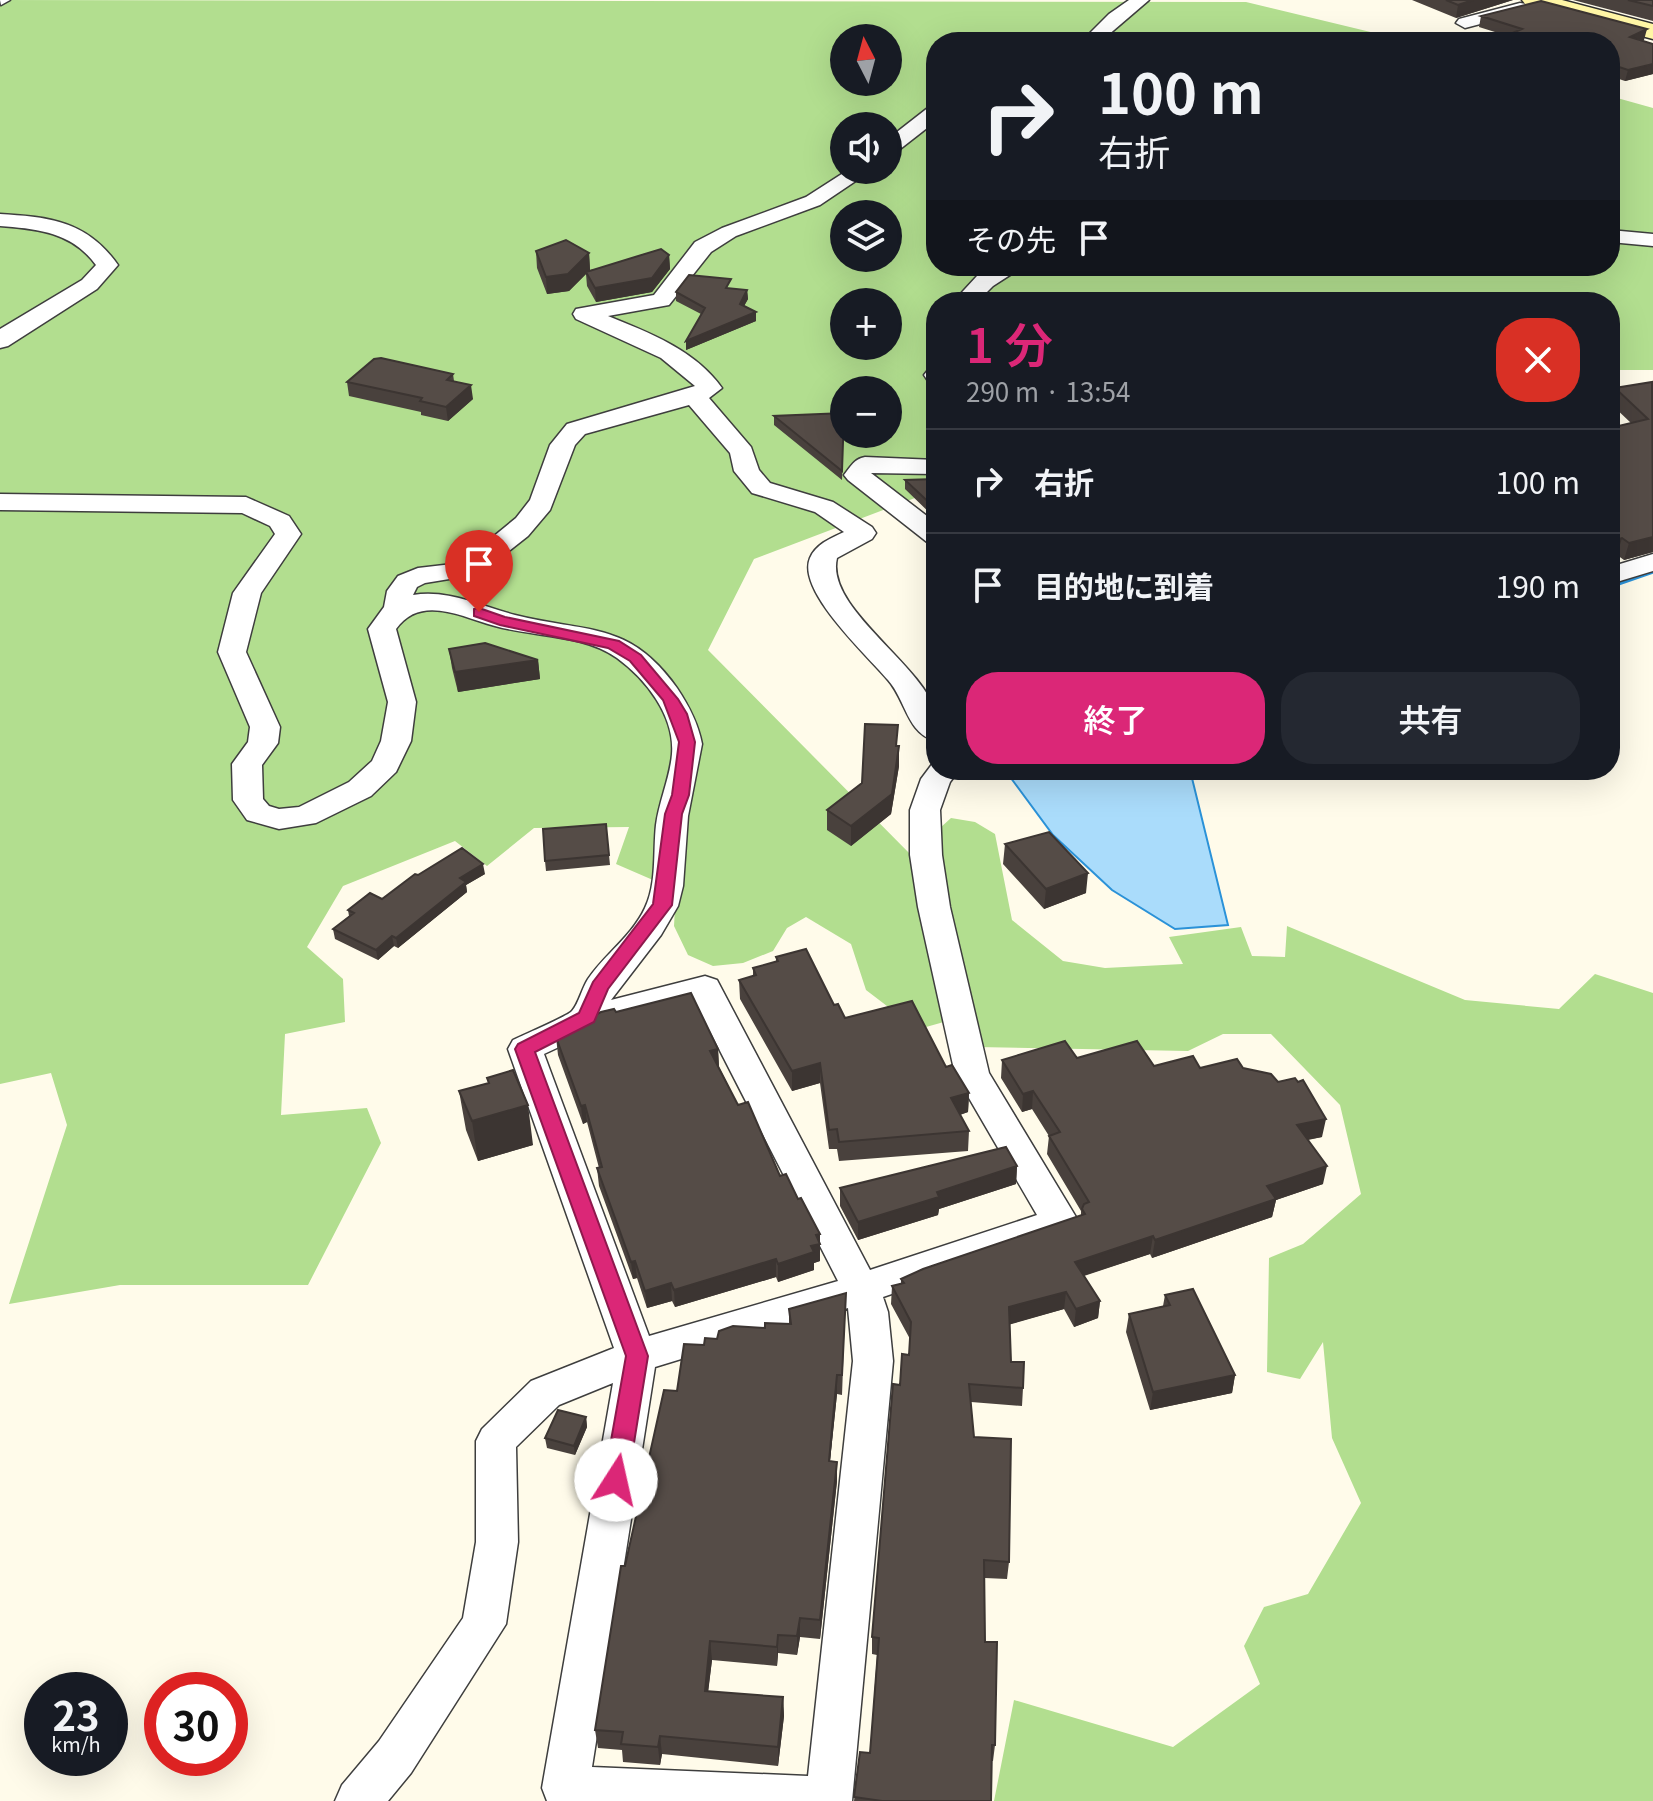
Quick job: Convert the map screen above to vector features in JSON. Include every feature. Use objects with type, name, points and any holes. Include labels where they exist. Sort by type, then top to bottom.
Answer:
[{"type":"main road","points":[[1538,1],[1653,32]]},
{"type":"street","points":[[1100,32],[1140,0]]},
{"type":"street","points":[[1465,23],[1538,1]]},
{"type":"street","points":[[902,138],[926,119]]},
{"type":"street","points":[[0,502],[246,505],[280,521],[288,534],[247,593],[232,652],[265,727],[263,743],[247,764],[248,800],[258,813],[279,819],[305,816],[360,789],[385,765],[396,741],[402,702],[382,629],[397,607],[398,590],[403,583],[415,577],[473,570],[536,512],[550,485],[565,437],[576,429],[694,396],[710,388],[703,379],[663,349],[584,314],[661,300],[703,247],[729,232],[813,201],[840,184]]},
{"type":"street","points":[[0,220],[70,230],[85,237],[107,265],[104,273],[91,284],[31,317],[0,341]]},
{"type":"street","points":[[1620,237],[1653,240]]},
{"type":"street","points":[[974,292],[994,276]]},
{"type":"street","points":[[694,396],[742,452],[753,482],[761,488],[824,507],[863,533],[827,551],[821,563],[824,578],[835,601],[911,690],[926,723]]},
{"type":"street","points":[[926,467],[865,464],[857,475],[866,485],[906,510],[926,527]]},
{"type":"street","points":[[1620,573],[1653,562]]},
{"type":"street","points":[[397,607],[429,602],[458,604],[500,621],[613,644],[636,658],[679,714],[687,742],[681,795],[673,814],[662,905],[600,987],[587,1017]]},
{"type":"street","points":[[358,1801],[395,1757],[484,1624],[497,1542],[496,1441],[545,1393],[637,1356],[861,1289],[1060,1222],[972,1074],[934,907],[926,855],[925,810],[936,780]]},
{"type":"street","points":[[705,988],[861,1289],[869,1312],[873,1361],[829,1800],[565,1788],[637,1356],[525,1049],[587,1017],[705,988]]},
{"type":"green space","points":[[0,0],[1246,2],[1370,32],[926,32],[926,276],[1620,276],[1620,99],[1653,108],[1653,370],[1620,370],[1620,292],[926,292],[926,494],[754,559],[708,650],[915,859],[951,1020],[926,1027],[904,1019],[866,990],[851,944],[806,917],[787,928],[773,951],[743,963],[713,966],[688,955],[674,926],[676,890],[616,864],[629,827],[534,828],[487,866],[455,841],[343,886],[307,947],[343,979],[345,1022],[285,1034],[281,1115],[367,1108],[381,1143],[308,1285],[120,1285],[9,1304],[67,1125],[51,1073],[0,1084]]},
{"type":"green space","points":[[951,818],[975,822],[995,834],[1012,920],[1063,961],[1105,968],[1183,964],[1169,937],[1241,927],[1252,956],[1285,957],[1287,926],[1465,1000],[1559,1009],[1595,974],[1653,993],[1653,1801],[994,1801],[1014,1700],[1173,1747],[1260,1684],[1244,1646],[1264,1607],[1308,1594],[1361,1503],[1332,1438],[1323,1342],[1300,1379],[1267,1372],[1269,1258],[1303,1244],[1361,1194],[1340,1105],[1271,1034],[1223,1034],[1188,1051],[977,1047],[939,867],[940,828]]},
{"type":"water","points":[[1012,780],[1192,780],[1228,925],[1175,929],[1112,890],[1053,835]]},
{"type":"building","points":[[1446,0],[1473,0],[1458,5]]},
{"type":"building","points":[[1628,0],[1653,0],[1653,6]]},
{"type":"building","points":[[1541,1],[1647,29],[1630,37],[1653,44],[1653,64],[1628,70],[1620,67],[1620,32],[1515,32],[1522,29],[1481,16]]},
{"type":"building","points":[[566,240],[589,253],[568,274],[546,277],[536,251]]},
{"type":"building","points":[[661,249],[669,255],[652,278],[595,288],[586,272]]},
{"type":"building","points":[[689,275],[731,279],[726,288],[747,290],[740,304],[756,312],[686,341],[705,308],[676,292]]},
{"type":"building","points":[[374,359],[453,374],[447,380],[471,385],[446,407],[420,401],[422,398],[347,382]]},
{"type":"building","points":[[1652,382],[1653,537],[1629,543],[1620,539],[1620,426],[1648,419],[1620,393],[1620,387]]},
{"type":"building","points":[[830,414],[830,448],[843,448],[842,471],[774,416]]},
{"type":"building","points":[[926,479],[926,500],[905,480]]},
{"type":"building","points":[[485,643],[538,660],[455,672],[449,649]]},
{"type":"building","points":[[865,724],[898,725],[896,746],[899,746],[892,794],[851,826],[827,810],[862,783]]},
{"type":"building","points":[[606,824],[609,855],[545,861],[543,829]]},
{"type":"building","points":[[1049,832],[1088,873],[1046,889],[1005,844]]},
{"type":"building","points":[[462,848],[483,864],[460,878],[466,882],[396,938],[392,936],[376,950],[333,929],[354,913],[348,910],[370,893],[382,899],[415,874]]},
{"type":"building","points":[[806,949],[834,1005],[838,1004],[845,1018],[912,1001],[946,1067],[952,1065],[969,1093],[951,1098],[969,1131],[839,1142],[837,1129],[829,1130],[820,1063],[792,1071],[739,980],[756,975],[753,968],[778,961],[776,957]]},
{"type":"building","points":[[691,993],[718,1049],[710,1051],[738,1105],[748,1102],[780,1176],[786,1174],[798,1199],[801,1198],[820,1234],[816,1235],[820,1244],[811,1246],[814,1252],[778,1264],[776,1259],[674,1290],[671,1283],[645,1291],[635,1261],[631,1262],[597,1168],[602,1167],[585,1105],[581,1106],[556,1037],[570,1033],[568,1028],[601,1012],[614,1009],[616,1012]]},
{"type":"building","points":[[1065,1041],[1077,1058],[1137,1041],[1154,1066],[1193,1056],[1200,1068],[1237,1059],[1243,1068],[1271,1074],[1278,1082],[1295,1078],[1298,1082],[1303,1080],[1326,1119],[1297,1125],[1327,1166],[1267,1186],[1276,1199],[1155,1240],[1153,1236],[1075,1262],[1100,1301],[1076,1309],[1066,1292],[1009,1307],[1011,1362],[1024,1362],[1023,1388],[969,1384],[974,1437],[1011,1439],[1009,1562],[984,1560],[985,1642],[997,1642],[991,1801],[882,1801],[854,1797],[860,1752],[870,1753],[879,1638],[872,1637],[893,1384],[900,1385],[902,1354],[909,1355],[911,1322],[892,1286],[904,1283],[901,1279],[923,1269],[1085,1214],[1082,1209],[1089,1202],[1049,1136],[1060,1132],[1033,1091],[1023,1094],[1002,1060]]},
{"type":"building","points":[[513,1070],[528,1105],[472,1121],[459,1091],[489,1083],[487,1078]]},
{"type":"building","points":[[1006,1147],[1017,1166],[937,1192],[939,1197],[858,1222],[840,1188]]},
{"type":"building","points":[[1193,1289],[1235,1375],[1153,1392],[1129,1314],[1170,1305],[1165,1295]]},
{"type":"building","points":[[846,1293],[842,1375],[837,1375],[829,1461],[837,1462],[820,1620],[800,1618],[797,1636],[778,1635],[777,1647],[710,1641],[705,1691],[783,1697],[778,1747],[660,1736],[658,1747],[621,1744],[623,1732],[595,1730],[621,1566],[625,1566],[664,1390],[677,1391],[684,1344],[704,1345],[705,1338],[717,1339],[719,1331],[733,1326],[765,1328],[765,1323],[791,1324],[789,1309]]},
{"type":"building","points":[[558,1410],[586,1417],[574,1446],[545,1438]]},
{"type":"waterway","points":[[1620,582],[1653,570]]},
{"type":"route","points":[[479,612],[500,621],[613,644],[636,658],[670,699],[679,714],[687,742],[681,795],[673,814],[662,905],[600,987],[587,1017],[556,1030],[525,1049],[637,1356],[616,1480]]}]
